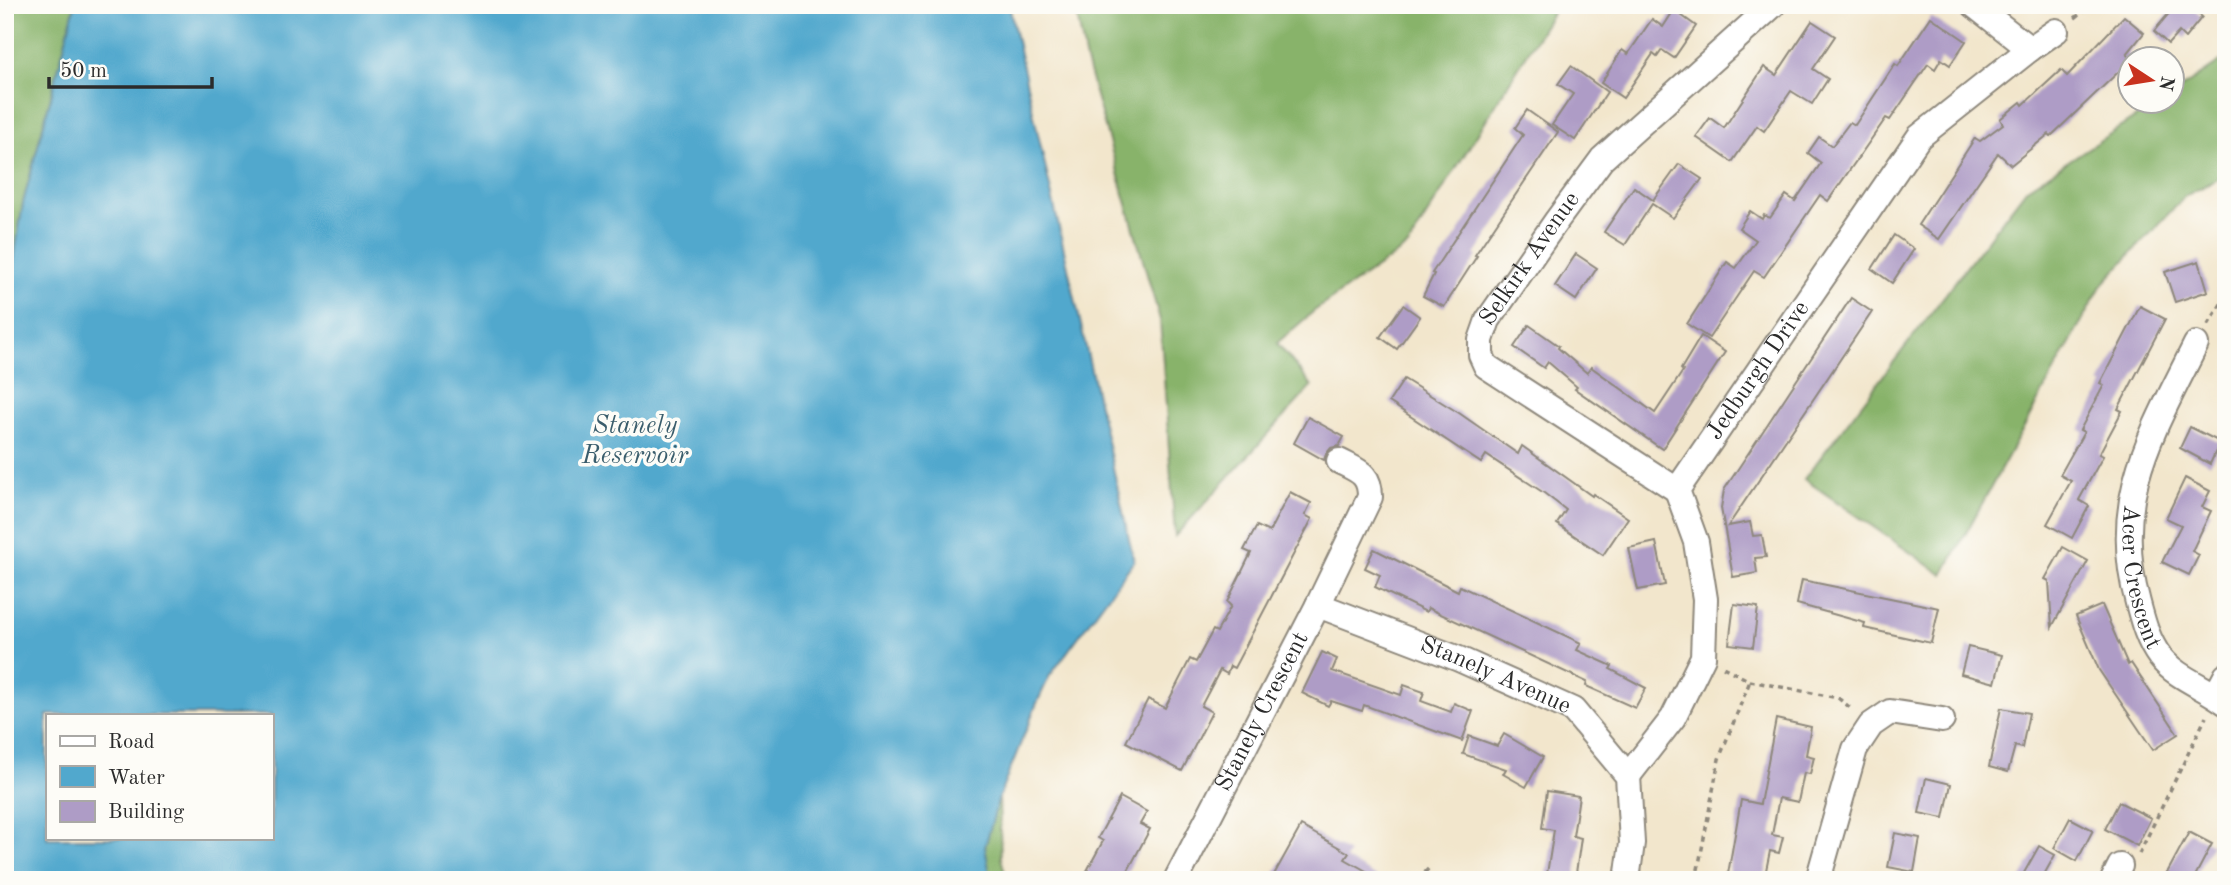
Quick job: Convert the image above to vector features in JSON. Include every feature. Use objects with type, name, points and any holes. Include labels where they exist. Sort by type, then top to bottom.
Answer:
[{"type":"street","name":"Selkirk Avenue","points":[[1678,490],[1486,366],[1481,355],[1480,340],[1488,320],[1602,159],[1772,5]]},
{"type":"street","points":[[1974,5],[2030,49]]},
{"type":"street","name":"Jedburgh Drive","points":[[1678,490],[1919,137],[2056,31]]},
{"type":"street","name":"Acer Crescent","points":[[2196,344],[2155,426],[2137,471],[2130,510],[2128,544],[2133,585],[2146,632],[2162,659],[2186,679],[2223,691]]},
{"type":"street","name":"Stanely Crescent","points":[[1176,880],[1318,606],[1370,497],[1370,485],[1362,473],[1339,461]]},
{"type":"street","points":[[1630,879],[1632,843],[1628,776],[1673,718],[1703,657],[1703,588],[1696,542],[1678,490]]},
{"type":"street","name":"Stanely Avenue","points":[[1318,606],[1459,659],[1573,710],[1628,776]]},
{"type":"street","points":[[1818,880],[1854,749],[1871,725],[1890,712],[1942,720]]},
{"type":"path","points":[[2196,344],[2226,296]]},
{"type":"path","points":[[1703,657],[1750,681],[1839,698],[1871,725]]},
{"type":"path","points":[[1696,880],[1720,759],[1750,681]]},
{"type":"path","points":[[2117,873],[2137,859],[2223,691]]},
{"type":"path","points":[[1418,880],[1429,868]]},
{"type":"green space","points":[[5,5],[75,5],[23,203],[5,315]]},
{"type":"green space","points":[[1075,5],[1557,5],[1408,246],[1314,311],[1277,343],[1312,386],[1175,536],[1160,320],[1086,61]]},
{"type":"green space","points":[[2226,58],[2226,175],[2185,196],[2101,286],[1943,575],[1804,479],[2027,188],[2138,116],[2186,116],[2186,85]]},
{"type":"green space","points":[[999,797],[1001,858],[1007,880],[991,880],[985,847]]},
{"type":"water","name":"Stanely Reservoir","points":[[75,5],[1009,5],[1134,561],[1049,677],[1037,703],[999,797],[985,847],[991,880],[5,880],[5,315],[23,203]]},
{"type":"building","points":[[2176,5],[2188,5],[2202,17],[2185,38],[2179,32],[2168,44],[2154,31]]},
{"type":"building","points":[[1674,10],[1696,26],[1674,58],[1662,50],[1657,57],[1653,54],[1623,98],[1601,83],[1622,50],[1628,54],[1652,19],[1663,27]]},
{"type":"building","points":[[2124,16],[2144,33],[2133,46],[2116,46],[2116,74],[2051,136],[2049,134],[2011,165],[1998,153],[1939,239],[1918,225],[1975,138],[1980,141],[2003,124],[2000,119],[2021,102],[2023,105],[2061,70],[2067,76]]},
{"type":"building","points":[[1931,17],[1966,41],[1950,65],[1941,59],[1935,69],[1928,64],[1890,120],[1886,118],[1828,201],[1820,195],[1764,277],[1754,271],[1709,338],[1687,324],[1727,262],[1736,268],[1756,240],[1739,228],[1750,211],[1762,219],[1764,215],[1770,218],[1786,195],[1795,201],[1821,163],[1808,153],[1819,137],[1832,146],[1850,122],[1855,125],[1895,64],[1898,66]]},
{"type":"building","points":[[1812,21],[1835,36],[1813,69],[1828,79],[1812,104],[1791,91],[1764,131],[1757,126],[1732,162],[1696,137],[1710,118],[1724,128],[1764,67],[1776,75]]},
{"type":"building","points":[[1571,66],[1607,92],[1575,140],[1552,125],[1573,94],[1558,84]]},
{"type":"building","points":[[1527,110],[1558,132],[1475,255],[1477,256],[1444,307],[1423,296],[1434,274],[1432,273],[1523,135],[1515,128]]},
{"type":"building","points":[[1679,164],[1702,179],[1673,218],[1652,204],[1625,245],[1604,232],[1634,187],[1653,200]]},
{"type":"building","points":[[1894,235],[1914,249],[1892,283],[1872,269]]},
{"type":"building","points":[[1576,254],[1597,268],[1576,300],[1555,286]]},
{"type":"building","points":[[2199,261],[2208,291],[2175,302],[2165,272]]},
{"type":"building","points":[[1851,298],[1872,312],[1728,526],[1750,522],[1753,536],[1762,535],[1766,557],[1755,558],[1757,573],[1733,577],[1721,508],[1724,490]]},
{"type":"building","points":[[1403,305],[1420,317],[1397,349],[1380,337]]},
{"type":"building","points":[[2140,306],[2165,319],[2118,409],[2122,411],[2099,454],[2103,456],[2079,500],[2089,506],[2072,538],[2047,524],[2071,481],[2060,475],[2084,432],[2080,430],[2104,385],[2100,383]]},
{"type":"building","points":[[1529,325],[1559,346],[1558,348],[1587,373],[1591,367],[1655,413],[1683,371],[1681,369],[1701,336],[1725,352],[1662,449],[1575,389],[1577,387],[1548,362],[1544,368],[1514,347]]},
{"type":"building","points":[[1404,379],[1518,454],[1522,446],[1628,518],[1603,555],[1557,524],[1566,510],[1544,493],[1486,455],[1481,463],[1389,402]]},
{"type":"building","points":[[1308,417],[1344,437],[1339,446],[1331,448],[1324,460],[1294,443]]},
{"type":"building","points":[[2190,427],[2220,442],[2210,464],[2180,448]]},
{"type":"building","points":[[2185,478],[2210,491],[2202,507],[2211,511],[2192,551],[2199,555],[2189,575],[2162,562],[2181,525],[2166,518]]},
{"type":"building","points":[[1290,492],[1311,503],[1305,515],[1312,519],[1234,668],[1230,666],[1227,674],[1220,670],[1201,706],[1212,712],[1182,771],[1126,742],[1148,699],[1165,708],[1190,659],[1196,662],[1213,630],[1217,632],[1231,606],[1227,602],[1251,553],[1244,550],[1257,526],[1269,532]]},
{"type":"building","points":[[1656,542],[1665,585],[1638,590],[1629,548]]},
{"type":"building","points":[[2063,547],[2088,561],[2052,627],[2049,581],[2045,579]]},
{"type":"building","points":[[1374,549],[1458,591],[1460,586],[1581,643],[1577,650],[1612,666],[1610,669],[1646,688],[1635,708],[1586,686],[1587,682],[1428,608],[1426,612],[1375,587],[1380,575],[1365,568]]},
{"type":"building","points":[[1802,580],[1939,608],[1931,643],[1864,628],[1865,623],[1797,604]]},
{"type":"building","points":[[1734,604],[1758,607],[1753,647],[1729,644]]},
{"type":"building","points":[[2102,605],[2128,665],[2131,663],[2178,734],[2153,750],[2099,670],[2076,616]]},
{"type":"building","points":[[1968,647],[2002,655],[1995,683],[1961,674]]},
{"type":"building","points":[[1322,652],[1337,659],[1332,671],[1401,695],[1404,685],[1424,692],[1421,701],[1451,712],[1454,703],[1473,711],[1462,741],[1364,705],[1362,711],[1331,701],[1328,706],[1302,693]]},
{"type":"building","points":[[2001,708],[2029,713],[2022,748],[2015,746],[2008,772],[1989,767]]},
{"type":"building","points":[[1776,719],[1811,727],[1806,755],[1814,757],[1810,774],[1804,773],[1798,802],[1779,798],[1772,835],[1783,837],[1779,853],[1770,851],[1764,880],[1728,874],[1741,800],[1760,804]]},
{"type":"building","points":[[1504,734],[1543,757],[1526,787],[1503,774],[1506,769],[1463,754],[1469,736],[1497,746]]},
{"type":"building","points":[[1926,778],[1951,784],[1944,818],[1919,813]]},
{"type":"building","points":[[1547,791],[1579,796],[1573,836],[1581,838],[1575,880],[1546,880],[1554,830],[1542,828]]},
{"type":"building","points":[[1120,797],[1147,812],[1140,824],[1150,829],[1123,880],[1082,880],[1103,841],[1098,838]]},
{"type":"building","points":[[2119,802],[2151,818],[2137,846],[2105,829]]},
{"type":"building","points":[[2070,818],[2093,830],[2077,861],[2054,848]]},
{"type":"building","points":[[1301,826],[1349,853],[1345,859],[1382,880],[1271,880]]},
{"type":"building","points":[[2189,832],[2212,844],[2193,880],[2178,880],[2167,873]]},
{"type":"building","points":[[1895,833],[1920,838],[1914,872],[1888,867]]},
{"type":"building","points":[[2039,846],[2055,855],[2041,880],[2020,880]]}]
